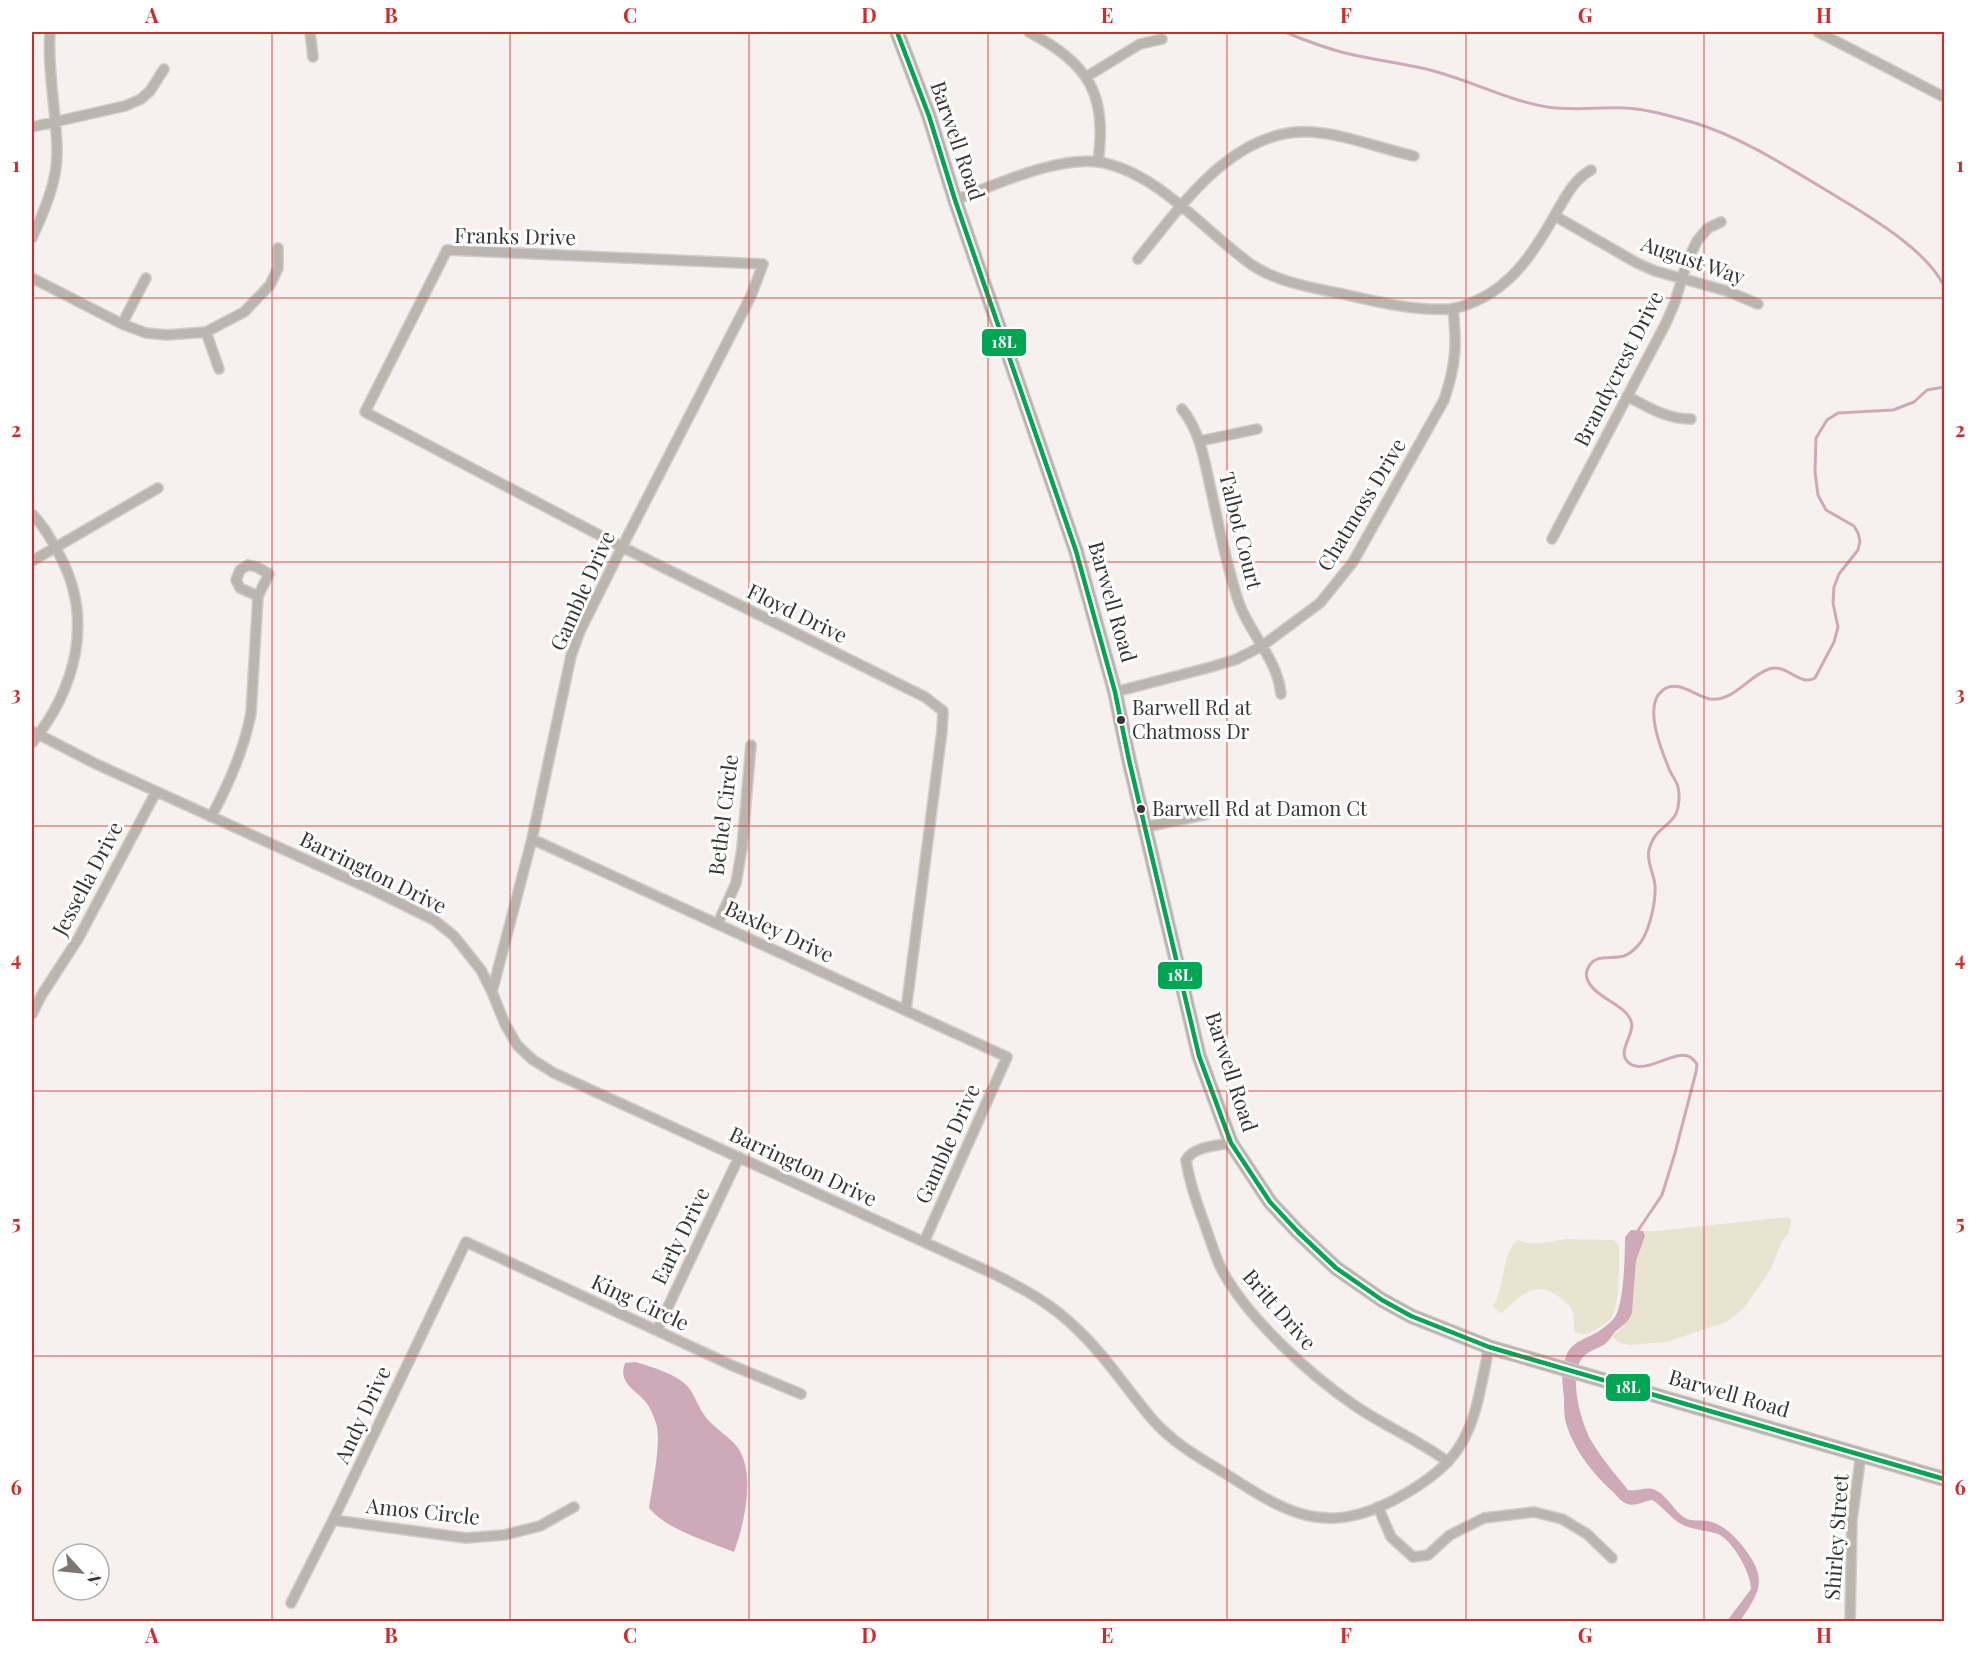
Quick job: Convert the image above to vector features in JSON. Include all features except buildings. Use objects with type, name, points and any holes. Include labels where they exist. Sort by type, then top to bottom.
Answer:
[{"type":"street","points":[[32,238],[44,213],[57,154],[50,76],[50,32]]},
{"type":"street","points":[[310,32],[313,57]]},
{"type":"street","name":"Barwell Road","points":[[897,32],[929,116],[955,200],[1076,551],[1115,692],[1199,1056],[1231,1143],[1257,1184],[1298,1233],[1336,1268],[1382,1300],[1411,1316],[1490,1347],[1944,1479]]},
{"type":"street","points":[[1029,32],[1062,51],[1086,77],[1096,96],[1099,109],[1098,162]]},
{"type":"street","points":[[1818,32],[1944,97]]},
{"type":"street","points":[[1086,77],[1140,44],[1162,39]]},
{"type":"street","points":[[32,127],[125,106],[141,99],[150,91],[164,69]]},
{"type":"street","points":[[1138,258],[1181,207],[1230,157],[1255,143],[1278,135],[1312,132],[1414,156]]},
{"type":"street","points":[[955,200],[1054,165],[1098,162],[1136,174],[1150,182],[1220,241],[1255,266],[1281,278],[1401,307],[1452,309],[1475,302],[1508,280],[1535,249],[1571,187],[1591,170]]},
{"type":"street","name":"August Way","points":[[1555,216],[1655,271],[1726,291],[1758,304]]},
{"type":"street","name":"Brandycrest Drive","points":[[1552,539],[1666,323],[1687,261],[1697,241],[1708,228],[1721,222]]},
{"type":"street","points":[[32,278],[122,324],[146,333],[167,335],[206,332],[244,312],[270,285],[278,268],[278,248]]},
{"type":"street","name":"Franks Drive","points":[[366,412],[447,250],[763,264]]},
{"type":"street","name":"Gamble Drive","points":[[492,993],[532,839],[571,656],[580,631],[751,296],[763,264]]},
{"type":"street","points":[[122,324],[146,278]]},
{"type":"street","name":"Chatmoss Drive","points":[[1115,692],[1237,659],[1262,646],[1320,603],[1336,585],[1353,562],[1444,400],[1454,367],[1456,351],[1452,309]]},
{"type":"street","points":[[206,332],[219,369]]},
{"type":"street","points":[[1627,396],[1663,415],[1677,419],[1691,419]]},
{"type":"street","name":"Talbot Court","points":[[1182,409],[1192,421],[1200,441],[1227,564],[1240,605],[1273,662],[1279,677],[1281,694]]},
{"type":"street","name":"Floyd Drive","points":[[366,412],[622,547],[925,697],[943,711],[906,1010]]},
{"type":"street","points":[[1200,441],[1257,429]]},
{"type":"street","points":[[32,561],[158,488]]},
{"type":"street","points":[[32,514],[47,532],[70,574],[78,612],[78,637],[74,660],[66,684],[59,701],[35,732],[32,743]]},
{"type":"street","points":[[211,817],[237,762],[248,730],[253,695],[258,596],[269,574],[248,565],[240,570],[236,580],[240,588],[258,596]]},
{"type":"street","name":"Barrington Drive","points":[[35,732],[96,764],[434,920],[454,936],[481,970],[511,1036],[524,1053],[533,1060],[554,1073],[1017,1286],[1059,1313],[1091,1342],[1166,1433],[1200,1458],[1267,1500],[1299,1514],[1324,1518],[1347,1517],[1378,1507],[1418,1486],[1440,1471],[1466,1438],[1472,1423],[1490,1347]]},
{"type":"street","name":"Bethel Circle","points":[[718,923],[736,883],[742,848],[751,745]]},
{"type":"street","name":"Jessella Drive","points":[[32,1014],[78,939],[156,792]]},
{"type":"street","points":[[1145,827],[1208,814]]},
{"type":"street","name":"Baxley Drive","points":[[532,839],[1008,1057],[1006,1060]]},
{"type":"street","name":"Gamble Drive","points":[[924,1242],[1006,1060]]},
{"type":"street","name":"Britt Drive","points":[[1231,1143],[1191,1153],[1186,1160],[1191,1187],[1217,1261],[1240,1299],[1296,1358],[1334,1391],[1372,1417],[1431,1449],[1448,1462]]},
{"type":"street","name":"Early Drive","points":[[657,1330],[739,1157]]},
{"type":"street","name":"King Circle","points":[[466,1242],[731,1365],[801,1394]]},
{"type":"street","name":"Andy Drive","points":[[291,1603],[466,1242]]},
{"type":"street","name":"Shirley Street","points":[[1850,1622],[1852,1520],[1861,1454]]},
{"type":"street","name":"Amos Circle","points":[[333,1520],[466,1538],[504,1535],[540,1526],[574,1507]]},
{"type":"street","points":[[1378,1507],[1391,1537],[1413,1557],[1428,1555],[1450,1535],[1484,1518],[1534,1512],[1562,1519],[1587,1534],[1612,1557]]},
{"type":"shaded area","points":[[1788,1217],[1791,1220],[1789,1232],[1782,1241],[1771,1269],[1744,1308],[1726,1322],[1667,1342],[1628,1345],[1618,1342],[1612,1336],[1624,1326],[1632,1313],[1636,1261],[1645,1236],[1643,1231]]},
{"type":"shaded area","points":[[1631,1230],[1643,1231],[1645,1236],[1636,1261],[1632,1313],[1606,1343],[1587,1353],[1579,1363],[1576,1385],[1580,1411],[1592,1442],[1628,1490],[1655,1490],[1685,1518],[1716,1524],[1728,1531],[1741,1544],[1755,1565],[1759,1582],[1754,1600],[1740,1621],[1727,1621],[1751,1589],[1748,1575],[1740,1558],[1729,1543],[1718,1534],[1681,1524],[1652,1500],[1632,1505],[1623,1502],[1583,1458],[1572,1439],[1565,1419],[1562,1376],[1566,1356],[1573,1346],[1602,1329],[1615,1317],[1622,1290],[1625,1237]]},
{"type":"shaded area","points":[[1567,1239],[1614,1240],[1619,1245],[1615,1310],[1607,1322],[1589,1333],[1575,1332],[1574,1316],[1570,1307],[1562,1299],[1544,1290],[1529,1291],[1502,1313],[1493,1306],[1499,1293],[1510,1249],[1518,1240],[1537,1243]]},
{"type":"shaded area","points":[[635,1362],[664,1372],[684,1383],[708,1420],[738,1448],[746,1471],[747,1485],[744,1514],[734,1552],[677,1529],[666,1523],[649,1508],[656,1464],[658,1431],[648,1405],[630,1387],[624,1377],[625,1363]]},
{"type":"waterway","points":[[1285,32],[1345,53],[1445,74],[1532,104],[1566,109],[1642,110],[1675,117],[1712,129],[1772,158],[1875,220],[1927,262],[1944,286]]},
{"type":"waterway","points":[[1637,1232],[1662,1195],[1697,1064],[1684,1055],[1643,1066],[1629,1063],[1624,1054],[1631,1032],[1631,1021],[1623,1010],[1592,987],[1586,974],[1595,960],[1624,956],[1633,951],[1641,942],[1652,915],[1655,885],[1649,850],[1657,833],[1676,814],[1679,797],[1679,790],[1656,729],[1654,706],[1657,697],[1663,690],[1675,686],[1710,699],[1719,699],[1734,693],[1761,672],[1775,668],[1804,680],[1815,678],[1834,642],[1838,627],[1833,603],[1834,587],[1839,574],[1858,550],[1860,541],[1854,526],[1826,510],[1818,495],[1815,472],[1816,438],[1827,420],[1838,413],[1893,410],[1914,402],[1927,390],[1944,387]]},
{"type":"transit line","name":"18L","points":[[897,32],[929,116],[955,200],[1076,551],[1115,692],[1199,1056],[1231,1143],[1270,1202],[1336,1268],[1382,1300],[1411,1316],[1489,1347],[1944,1479]]},
{"type":"place","name":"Barwell Rd at Chatmoss Dr","points":[[1121,720]]},
{"type":"place","name":"Barwell Rd at Damon Ct","points":[[1141,809]]}]
